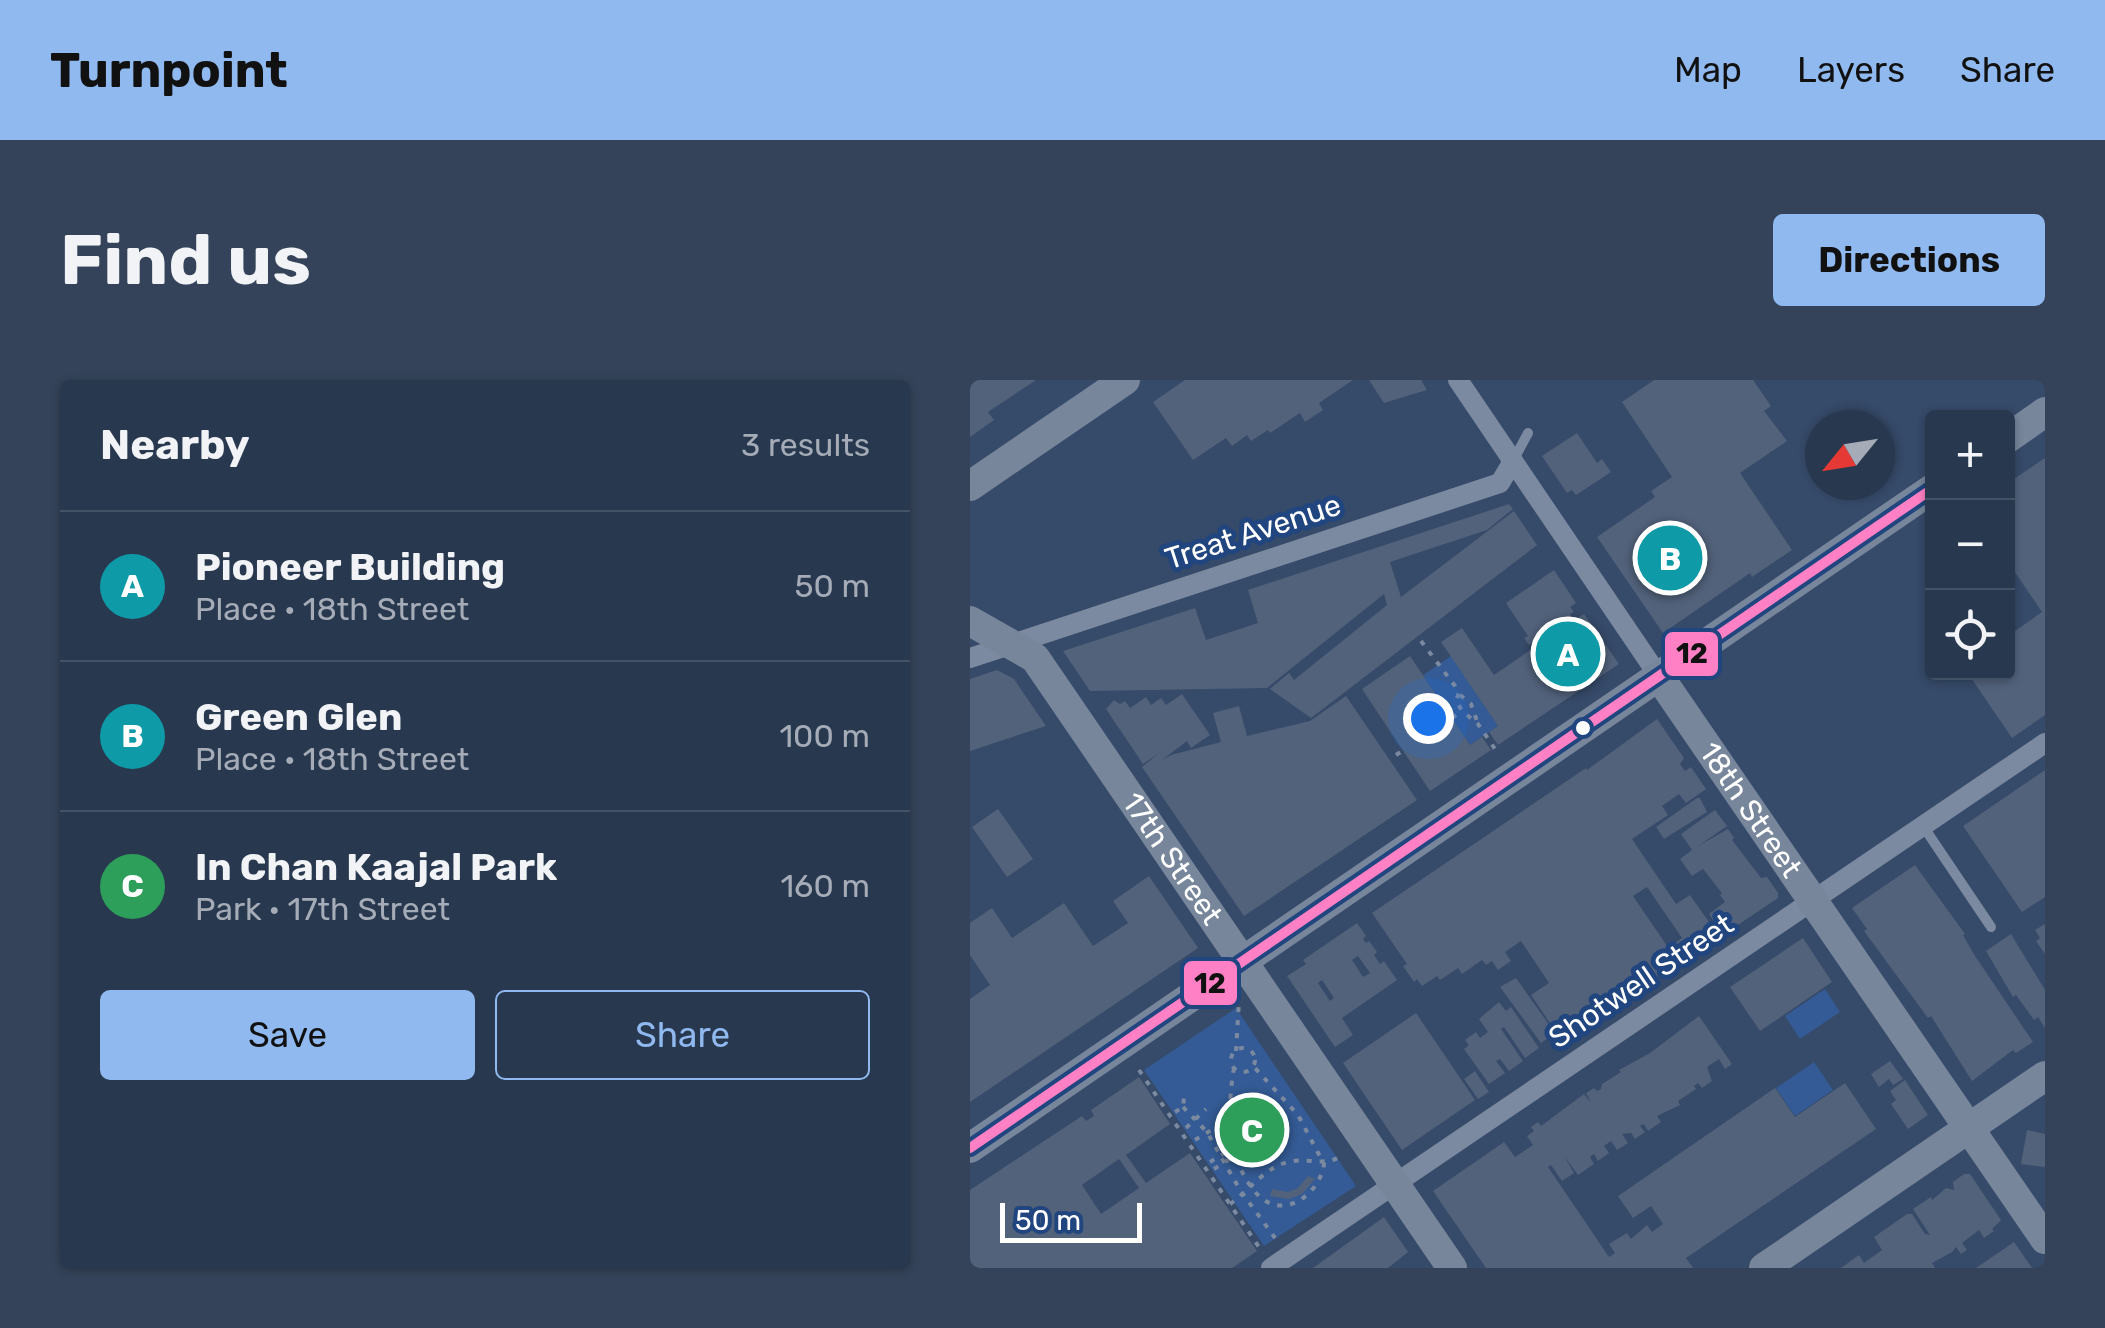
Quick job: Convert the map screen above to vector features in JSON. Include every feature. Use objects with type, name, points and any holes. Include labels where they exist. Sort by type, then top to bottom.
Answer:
[{"type":"street","points":[[970,486],[1125,380]]},
{"type":"street","name":"18th Street","points":[[1458,380],[2045,1238]]},
{"type":"street","points":[[2015,433],[2045,412]]},
{"type":"street","name":"Treat Avenue","points":[[970,658],[1500,483],[1513,461]]},
{"type":"street","points":[[973,1141],[1925,495]]},
{"type":"street","name":"17th Street","points":[[970,621],[1035,658],[1452,1268]]},
{"type":"street","name":"Shotwell Street","points":[[1271,1268],[2045,743]]},
{"type":"street","points":[[1764,1268],[2036,1086]]},
{"type":"lane","name":"Treat Avenue","points":[[1513,461],[1528,433]]},
{"type":"lane","points":[[1923,826],[1990,926]]},
{"type":"path","points":[[1421,642],[1458,693],[1472,704],[1478,724]]},
{"type":"path","points":[[1458,693],[1456,700],[1462,711],[1478,724],[1497,752]]},
{"type":"path","points":[[1452,718],[1462,711]]},
{"type":"path","points":[[1396,756],[1402,751]]},
{"type":"path","points":[[1236,1050],[1253,1052],[1254,1067],[1303,1122],[1324,1164],[1318,1186],[1292,1204],[1271,1203],[1257,1194],[1240,1161],[1232,1131],[1231,1057],[1236,1050],[1239,1002]]},
{"type":"path","points":[[1234,1068],[1244,1073],[1254,1067]]},
{"type":"path","points":[[1139,1070],[1260,1249]]},
{"type":"path","points":[[1176,1112],[1183,1107],[1184,1096]]},
{"type":"path","points":[[1183,1107],[1207,1132],[1243,1195],[1278,1242]]},
{"type":"path","points":[[1186,1128],[1206,1108]]},
{"type":"path","points":[[1195,1140],[1226,1127]]},
{"type":"path","points":[[1210,1162],[1231,1149]]},
{"type":"path","points":[[1230,1204],[1274,1168],[1288,1162],[1309,1160],[1324,1164],[1342,1156]]},
{"type":"path","points":[[1214,1169],[1233,1157]]},
{"type":"shaded area","points":[[1451,656],[1498,726],[1470,745],[1423,675]]},
{"type":"shaded area","points":[[1825,989],[1840,1012],[1800,1039],[1785,1016]]},
{"type":"shaded area","points":[[1236,1008],[1356,1186],[1264,1246],[1144,1070]]},
{"type":"shaded area","points":[[1814,1062],[1833,1090],[1795,1116],[1776,1088]]},
{"type":"building","points":[[970,380],[1036,380],[988,412],[994,420],[970,437]]},
{"type":"building","points":[[1185,380],[1353,380],[1319,403],[1323,410],[1305,422],[1300,413],[1251,441],[1247,435],[1232,446],[1226,438],[1193,460],[1153,402]]},
{"type":"building","points":[[1369,380],[1421,380],[1427,390],[1384,403]]},
{"type":"building","points":[[1654,380],[1753,380],[1771,406],[1764,411],[1787,441],[1740,473],[1792,550],[1752,577],[1750,573],[1663,633],[1597,537],[1655,497],[1651,491],[1672,477],[1622,402]]},
{"type":"building","points":[[1577,433],[1597,463],[1602,459],[1611,472],[1576,495],[1572,490],[1567,493],[1542,456]]},
{"type":"building","points":[[2045,458],[2045,715],[2012,738],[1972,680],[2015,680],[2015,631],[2042,612],[2015,572],[2015,478]]},
{"type":"building","points":[[1509,504],[1513,509],[1487,530],[1390,562],[1401,597],[1514,511],[1537,545],[1311,718],[1270,689],[1289,673],[1294,680],[1387,605],[1384,594],[1267,688],[1090,691],[1063,651],[1195,608],[1206,640],[1258,623],[1248,590]]},
{"type":"building","points":[[1554,570],[1576,603],[1570,607],[1574,620],[1584,614],[1619,664],[1498,745],[1489,732],[1498,726],[1441,642],[1462,628],[1494,675],[1539,644],[1536,640],[1529,645],[1524,638],[1528,636],[1506,603]]},
{"type":"building","points":[[1410,656],[1470,745],[1482,737],[1491,750],[1430,791],[1362,689]]},
{"type":"building","points":[[997,670],[1014,679],[1046,726],[970,751],[970,679]]},
{"type":"building","points":[[1182,694],[1210,735],[1191,748],[1187,741],[1162,760],[1221,742],[1213,713],[1239,706],[1247,736],[1310,721],[1346,696],[1417,800],[1244,916],[1142,767],[1159,753],[1143,764],[1106,709],[1114,700],[1120,704],[1125,701],[1130,708],[1146,697],[1151,705],[1161,698],[1166,705]]},
{"type":"building","points":[[1657,719],[1684,758],[1680,764],[1685,771],[1691,767],[1706,789],[1686,803],[1679,794],[1662,806],[1668,815],[1632,839],[1676,904],[1690,895],[1716,932],[1707,939],[1709,942],[1685,958],[1675,943],[1682,938],[1647,887],[1633,896],[1674,956],[1665,962],[1669,969],[1564,1044],[1531,995],[1549,983],[1521,941],[1505,952],[1511,961],[1498,970],[1492,961],[1486,965],[1482,960],[1462,974],[1458,968],[1422,986],[1417,979],[1414,982],[1403,966],[1407,964],[1372,913]]},
{"type":"building","points":[[2045,770],[2045,897],[2022,912],[1963,826]]},
{"type":"building","points":[[1697,798],[1707,812],[1664,839],[1656,827]]},
{"type":"building","points":[[998,809],[1033,859],[1007,877],[972,827]]},
{"type":"building","points":[[1715,810],[1727,826],[1698,846],[1728,829],[1761,878],[1767,877],[1778,893],[1778,898],[1723,935],[1709,914],[1725,902],[1722,893],[1703,869],[1692,876],[1680,859],[1692,850],[1681,834]]},
{"type":"building","points":[[1915,865],[1965,934],[1975,956],[2033,1042],[2016,1053],[2013,1050],[1972,1081],[1931,1016],[1928,1018],[1864,931],[1867,929],[1852,908]]},
{"type":"building","points":[[1149,876],[1198,948],[970,1102],[970,999],[990,985],[970,955],[970,923],[992,908],[1012,938],[1064,903],[1093,946],[1128,923],[1113,901]]},
{"type":"building","points":[[1357,923],[1366,936],[1363,939],[1377,952],[1374,955],[1380,964],[1384,961],[1397,980],[1342,1018],[1353,1035],[1335,1047],[1287,976],[1306,964],[1303,960]],"holes":[[[1358,956],[1370,973],[1363,977],[1352,960]],[[1322,980],[1334,998],[1330,1001],[1318,983]]]},
{"type":"building","points":[[2045,924],[2045,954],[2036,941],[2040,938],[2035,930]]},
{"type":"building","points":[[2011,934],[2045,990],[2045,1028],[2016,995],[2013,997],[1986,951]]},
{"type":"building","points":[[1803,938],[1832,982],[1760,1031],[1730,987]]},
{"type":"building","points":[[1516,978],[1555,1033],[1541,1043],[1500,987]]},
{"type":"building","points":[[1499,1002],[1506,1011],[1511,1007],[1539,1048],[1525,1058],[1504,1027],[1501,1029],[1523,1061],[1509,1071],[1500,1059],[1496,1061],[1505,1073],[1489,1084],[1464,1049],[1469,1045],[1465,1040],[1476,1032],[1480,1038],[1488,1032],[1479,1019]]},
{"type":"building","points":[[1416,1013],[1475,1100],[1402,1150],[1343,1063]]},
{"type":"building","points":[[1699,1016],[1732,1064],[1725,1069],[1719,1059],[1707,1067],[1712,1081],[1702,1088],[1698,1083],[1694,1086],[1696,1089],[1678,1101],[1680,1105],[1657,1116],[1661,1122],[1648,1131],[1644,1124],[1640,1126],[1645,1132],[1635,1139],[1631,1133],[1622,1134],[1628,1143],[1617,1150],[1611,1141],[1604,1146],[1609,1153],[1598,1161],[1594,1154],[1590,1157],[1594,1164],[1578,1175],[1564,1156],[1574,1173],[1562,1181],[1551,1165],[1548,1167],[1609,1257],[1615,1253],[1609,1244],[1627,1233],[1631,1239],[1647,1225],[1652,1232],[1663,1224],[1651,1206],[1633,1218],[1618,1196],[1775,1088],[1795,1117],[1845,1083],[1876,1129],[1686,1258],[1693,1268],[1486,1268],[1433,1191],[1504,1142],[1515,1157],[1533,1145],[1527,1136],[1534,1131],[1531,1127],[1538,1122],[1541,1126],[1584,1094],[1591,1103],[1586,1093],[1601,1089],[1619,1070],[1650,1053]]},
{"type":"building","points":[[1890,1061],[1903,1079],[1893,1085],[1889,1079],[1879,1087],[1871,1074]]},
{"type":"building","points":[[1475,1071],[1489,1092],[1478,1099],[1464,1079]]},
{"type":"building","points":[[1139,1077],[1170,1124],[1126,1155],[1146,1183],[1190,1153],[1257,1251],[1232,1268],[970,1268],[970,1190],[1082,1116],[1086,1121],[1094,1116],[1091,1110]],"holes":[[[1119,1159],[1139,1188],[1101,1214],[1082,1185]]]},
{"type":"building","points":[[1905,1080],[1928,1115],[1908,1129],[1891,1104],[1896,1100],[1890,1091]]},
{"type":"building","points":[[2027,1130],[2045,1134],[2045,1167],[2021,1164]]},
{"type":"building","points":[[1970,1174],[2001,1220],[1994,1231],[1984,1238],[1979,1230],[1962,1243],[1967,1250],[1961,1254],[1956,1247],[1932,1263],[1935,1268],[1841,1268],[1859,1255],[1864,1263],[1882,1250],[1874,1237],[1907,1214],[1912,1214],[1925,1234],[1930,1235],[1913,1209],[1946,1188],[1954,1190],[1953,1182]]},
{"type":"building","points":[[1308,1176],[1315,1179],[1302,1194],[1289,1199],[1270,1196],[1272,1189],[1288,1192],[1298,1188]]},
{"type":"building","points":[[1384,1217],[1408,1252],[1388,1268],[1313,1268]]},
{"type":"building","points":[[2014,1242],[2032,1268],[1976,1268]]},
{"type":"transit line","name":"12","points":[[970,1148],[1925,494]]},
{"type":"place","name":"Green Glen","points":[[1670,558]]},
{"type":"place","name":"Pioneer Building","points":[[1568,654]]},
{"type":"place","name":"In Chan Kaajal Park","points":[[1252,1130]]}]
